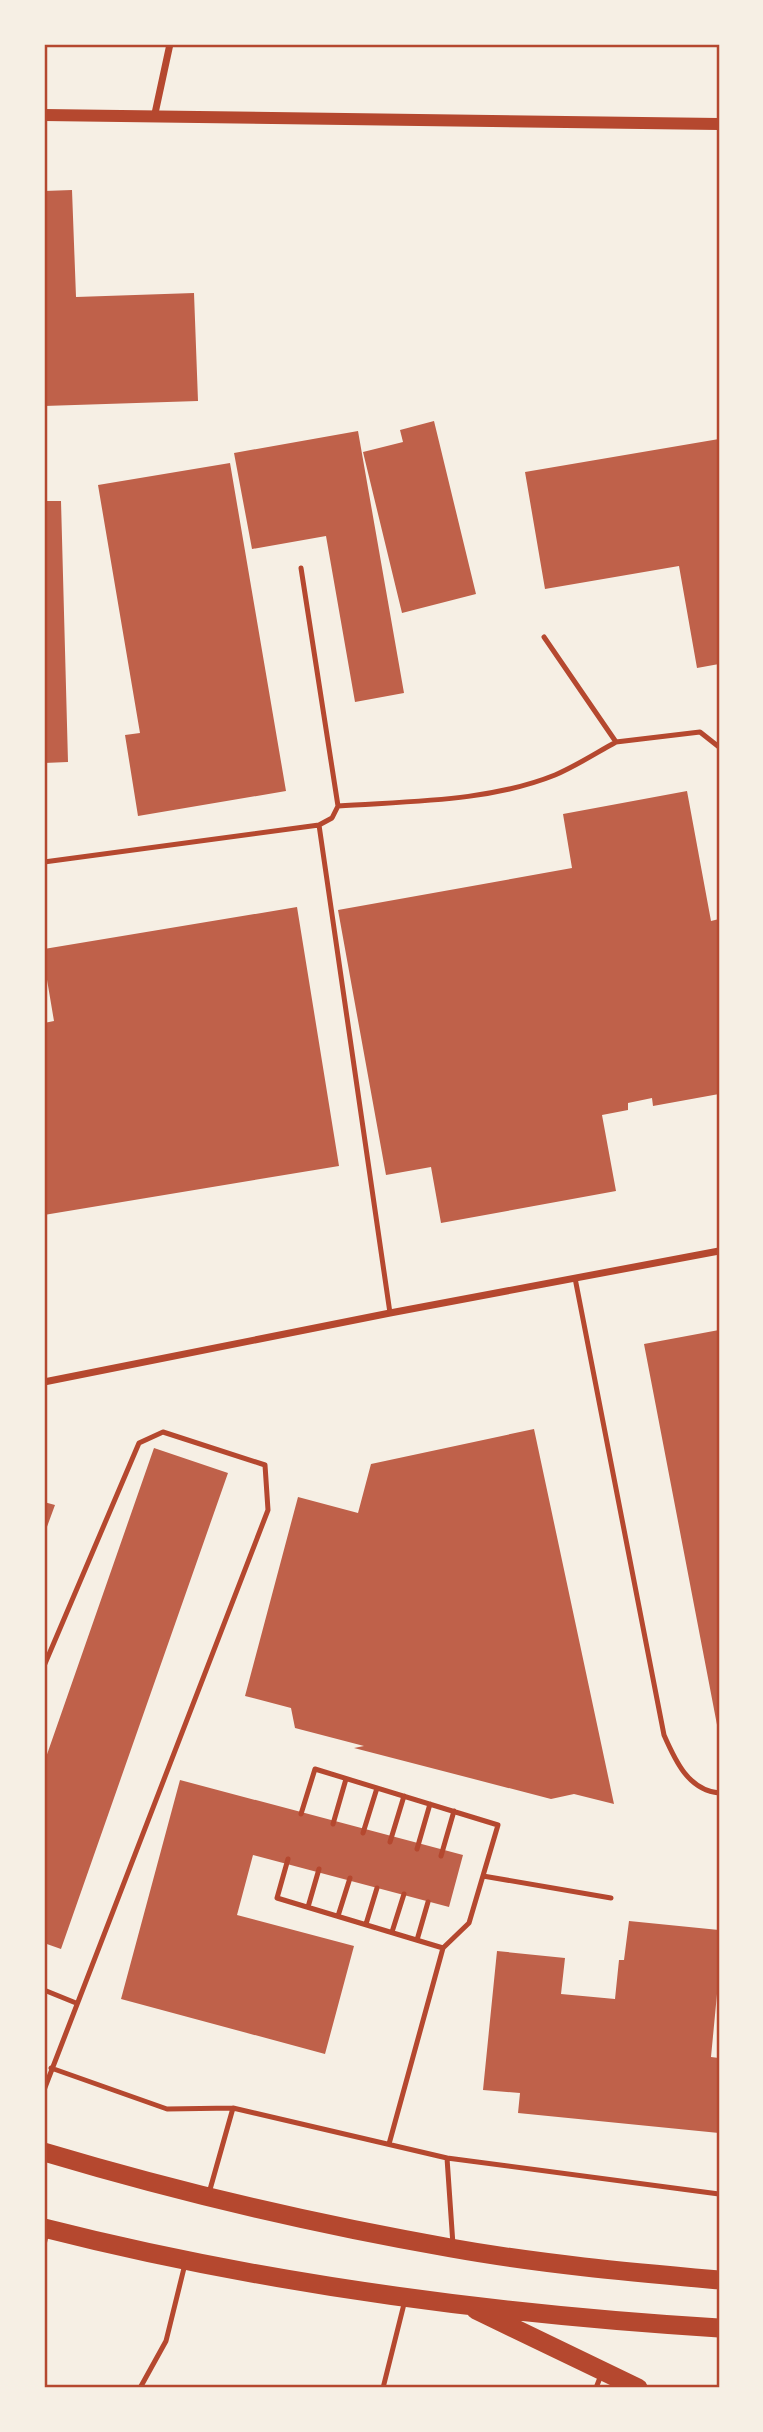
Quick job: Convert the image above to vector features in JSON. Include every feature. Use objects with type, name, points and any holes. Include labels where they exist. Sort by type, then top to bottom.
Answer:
[{"type":"highway","points":[[44,2152],[207,2198],[312,2222],[453,2249],[596,2269],[719,2278]]},
{"type":"highway","points":[[45,2234],[256,2274],[406,2297],[602,2319],[719,2328]]},
{"type":"highway","points":[[463,2303],[599,2379],[638,2388]]},
{"type":"street","points":[[154,118],[170,44]]},
{"type":"street","points":[[44,115],[719,124]]},
{"type":"street","points":[[44,1382],[719,1251]]},
{"type":"lane","points":[[44,862],[319,825],[331,818],[338,806],[301,568]]},
{"type":"lane","points":[[544,638],[616,742]]},
{"type":"lane","points":[[338,806],[457,797],[518,787],[556,775],[616,742],[699,732],[719,747]]},
{"type":"lane","points":[[319,825],[390,1313]]},
{"type":"lane","points":[[575,1278],[664,1735],[677,1764],[690,1781],[719,1793]]},
{"type":"lane","points":[[44,1666],[139,1443],[163,1432],[265,1465],[268,1510],[44,2090]]},
{"type":"lane","points":[[301,1814],[315,1769],[498,1825],[469,1923],[443,1948],[388,2144]]},
{"type":"lane","points":[[333,1824],[346,1779]]},
{"type":"lane","points":[[363,1833],[377,1788]]},
{"type":"lane","points":[[390,1842],[404,1796]]},
{"type":"lane","points":[[417,1849],[430,1804]]},
{"type":"lane","points":[[441,1856],[454,1811]]},
{"type":"lane","points":[[288,1859],[277,1898],[443,1948]]},
{"type":"lane","points":[[308,1907],[319,1870]]},
{"type":"lane","points":[[483,1876],[611,1898]]},
{"type":"lane","points":[[338,1916],[350,1878]]},
{"type":"lane","points":[[366,1924],[377,1888]]},
{"type":"lane","points":[[392,1932],[404,1894]]},
{"type":"lane","points":[[417,1940],[428,1902]]},
{"type":"lane","points":[[44,1990],[76,2003]]},
{"type":"lane","points":[[51,2068],[167,2109],[233,2108],[447,2158],[719,2194]]},
{"type":"lane","points":[[207,2198],[233,2108]]},
{"type":"lane","points":[[447,2158],[453,2249]]},
{"type":"lane","points":[[140,2388],[166,2341],[186,2261]]},
{"type":"lane","points":[[383,2388],[406,2297]]},
{"type":"building","points":[[72,190],[76,297],[194,293],[198,401],[44,406],[44,191]]},
{"type":"building","points":[[434,421],[476,594],[402,613],[363,452],[403,442],[400,430]]},
{"type":"building","points":[[358,431],[404,693],[355,702],[326,536],[252,549],[234,453]]},
{"type":"building","points":[[719,439],[719,664],[697,668],[679,566],[545,589],[525,472]]},
{"type":"building","points":[[230,463],[286,791],[138,816],[125,735],[140,733],[98,485]]},
{"type":"building","points":[[44,501],[61,501],[68,762],[44,763]]},
{"type":"building","points":[[687,791],[711,921],[719,919],[719,1094],[653,1106],[652,1098],[628,1103],[628,1110],[602,1115],[616,1191],[441,1223],[431,1167],[386,1175],[338,910],[572,868],[563,814]]},
{"type":"building","points":[[297,907],[339,1166],[44,1215],[44,1023],[54,1021],[44,949]]},
{"type":"building","points":[[719,1330],[719,1730],[718,1730],[644,1344]]},
{"type":"building","points":[[534,1429],[614,1804],[574,1794],[551,1799],[354,1748],[364,1746],[295,1728],[291,1708],[245,1696],[298,1497],[358,1513],[371,1464]]},
{"type":"building","points":[[154,1448],[228,1473],[61,1949],[44,1943],[44,1763]]},
{"type":"building","points":[[44,1502],[55,1505],[44,1535]]},
{"type":"building","points":[[180,1780],[463,1855],[449,1907],[253,1855],[237,1915],[354,1946],[325,2054],[121,1999]]},
{"type":"building","points":[[629,1921],[719,1930],[719,1973],[711,2057],[719,2058],[719,2133],[518,2113],[520,2093],[483,2090],[497,1951],[565,1958],[561,1994],[615,1999],[619,1960],[624,1960]]}]
